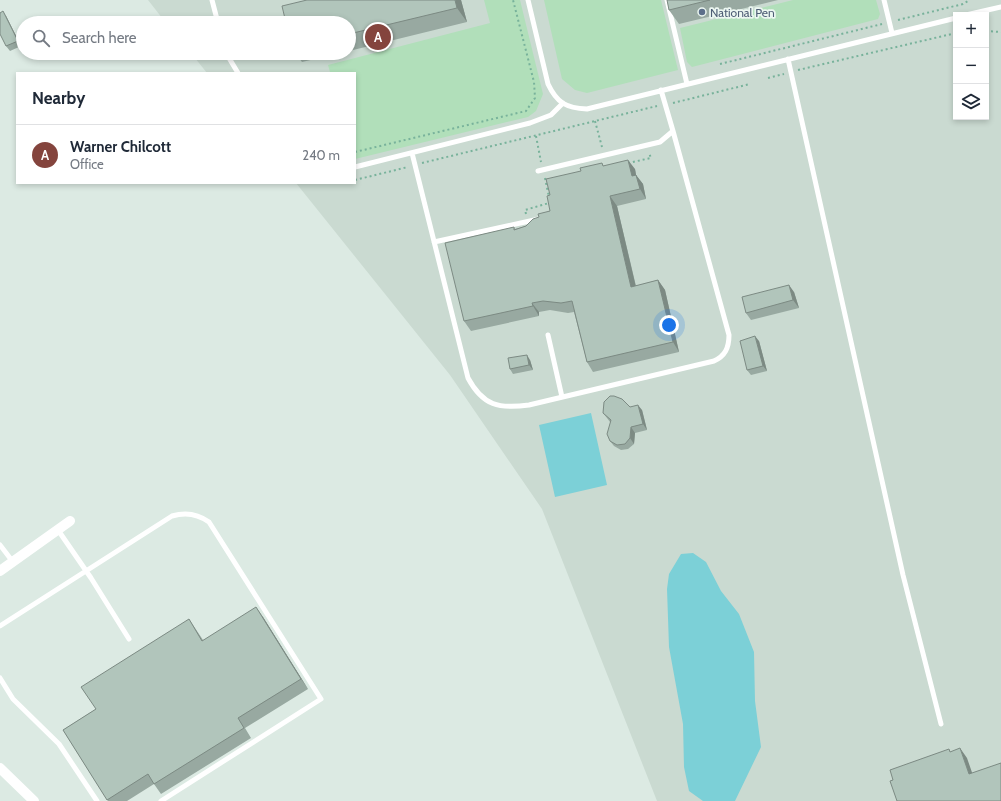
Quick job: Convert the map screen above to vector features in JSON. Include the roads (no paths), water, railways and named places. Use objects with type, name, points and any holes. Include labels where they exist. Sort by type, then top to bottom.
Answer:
[{"type":"street","points":[[0,571],[70,521]]},
{"type":"street","points":[[0,768],[34,801]]},
{"type":"lane","points":[[212,0],[216,16]]},
{"type":"lane","points":[[528,0],[548,84],[554,96],[563,104],[573,108],[587,109],[953,19]]},
{"type":"lane","points":[[667,0],[687,84]]},
{"type":"lane","points":[[884,0],[892,33]]},
{"type":"lane","points":[[978,12],[1001,6]]},
{"type":"lane","points":[[788,59],[903,575],[941,724]]},
{"type":"lane","points":[[230,60],[237,72]]},
{"type":"lane","points":[[412,153],[468,378],[479,396],[485,401],[508,408],[529,406],[714,361],[720,358],[726,351],[729,343],[729,335],[661,90]]},
{"type":"lane","points":[[356,166],[530,123],[551,115],[563,104]]},
{"type":"lane","points":[[540,170],[603,154],[660,142],[673,132]]},
{"type":"lane","points":[[434,242],[548,217]]},
{"type":"lane","points":[[548,335],[562,397]]},
{"type":"lane","points":[[0,626],[85,570],[172,516],[187,514],[203,517],[215,528],[321,699],[161,801]]},
{"type":"lane","points":[[58,530],[129,639]]},
{"type":"lane","points":[[0,545],[13,562]]},
{"type":"lane","points":[[0,678],[13,699],[59,744],[97,801]]},
{"type":"water","points":[[591,413],[607,485],[555,497],[539,425]]},
{"type":"water","points":[[693,553],[706,562],[721,591],[739,614],[754,652],[755,701],[761,747],[735,801],[703,801],[689,791],[684,767],[683,724],[669,647],[667,589],[669,574],[681,554]]},
{"type":"place","name":"National Pen","points":[[702,12]]},
{"type":"place","name":"Warner Chilcott","points":[[378,37]]}]
